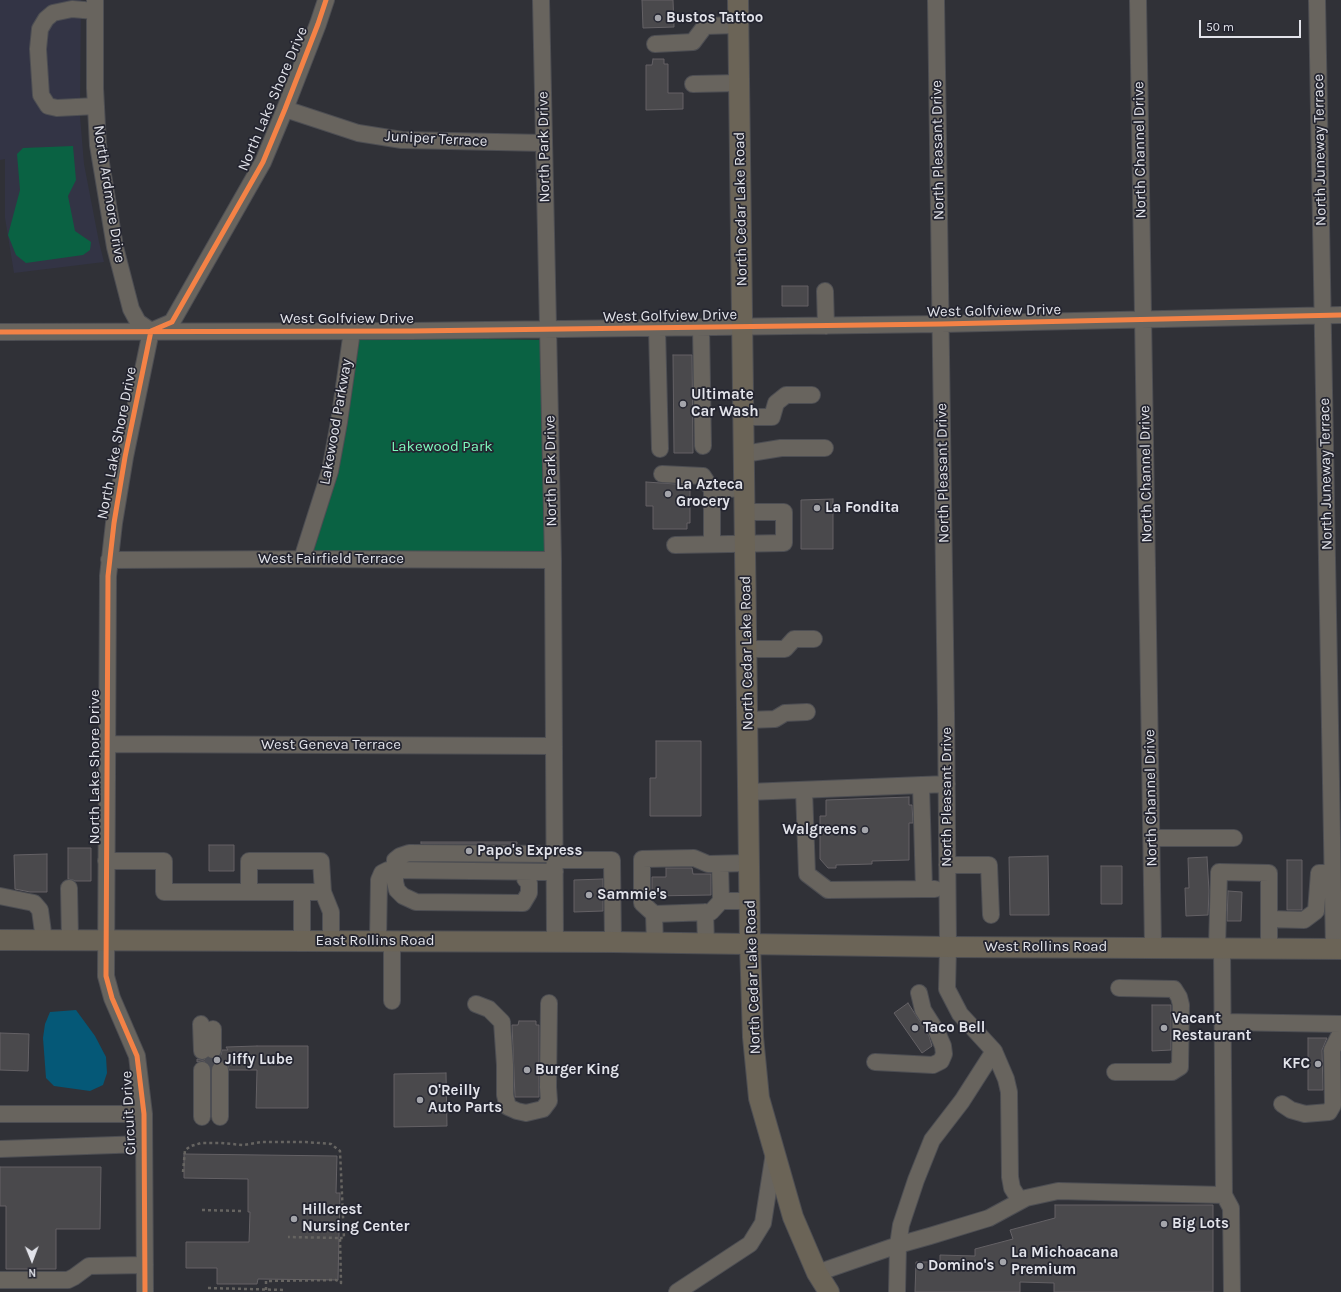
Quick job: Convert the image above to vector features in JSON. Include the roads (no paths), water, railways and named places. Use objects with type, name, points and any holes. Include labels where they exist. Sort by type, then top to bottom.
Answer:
[{"type":"main road","name":"North Cedar Lake Road","points":[[738,0],[750,944],[753,1037],[758,1098],[793,1217],[817,1273],[829,1292]]},
{"type":"main road","name":"East Rollins Road","points":[[0,940],[612,942],[750,944]]},
{"type":"main road","name":"West Rollins Road","points":[[750,944],[948,947],[1337,949]]},
{"type":"street","name":"North Lake Shore Drive","points":[[106,940],[109,560],[125,457],[151,331],[172,322],[263,162],[285,110],[326,0]]},
{"type":"street","name":"North Park Drive","points":[[541,0],[553,560],[555,942]]},
{"type":"street","name":"North Pleasant Drive","points":[[936,0],[947,784],[947,990],[960,1014],[994,1051],[1006,1079],[1009,1092],[1010,1177],[1012,1188],[1017,1196],[1022,1200]]},
{"type":"street","name":"North Channel Drive","points":[[1138,0],[1154,948]]},
{"type":"street","name":"North Juneway Terrace","points":[[1317,0],[1332,873],[1337,949]]},
{"type":"street","points":[[95,5],[53,13],[46,19],[40,29],[38,49],[41,95],[48,106],[57,108],[96,106]]},
{"type":"street","name":"North Ardmore Drive","points":[[95,5],[98,146],[117,254],[131,309],[138,322],[151,331]]},
{"type":"street","points":[[655,44],[693,42],[705,26],[738,25]]},
{"type":"street","points":[[693,84],[739,83]]},
{"type":"street","name":"Juniper Terrace","points":[[285,110],[358,133],[402,140],[544,143]]},
{"type":"street","points":[[825,291],[826,326]]},
{"type":"street","name":"West Golfview Drive","points":[[0,332],[411,331],[826,326],[1341,315]]},
{"type":"street","points":[[700,327],[703,446]]},
{"type":"street","points":[[657,328],[660,449]]},
{"type":"street","name":"Lakewood Parkway","points":[[302,559],[330,471],[339,422],[352,331]]},
{"type":"street","points":[[744,418],[772,417],[776,403],[786,395],[812,395]]},
{"type":"street","points":[[744,454],[781,448],[825,448]]},
{"type":"street","points":[[662,474],[703,476],[712,490],[712,544]]},
{"type":"street","points":[[712,490],[744,488]]},
{"type":"street","points":[[675,545],[784,543],[784,512],[745,512]]},
{"type":"street","name":"West Fairfield Terrace","points":[[109,560],[553,560]]},
{"type":"street","points":[[747,649],[786,649],[794,639],[814,638]]},
{"type":"street","points":[[748,720],[775,719],[785,713],[807,712]]},
{"type":"street","name":"West Geneva Terrace","points":[[107,744],[554,746]]},
{"type":"street","points":[[748,792],[947,784]]},
{"type":"street","points":[[921,785],[924,888]]},
{"type":"street","points":[[804,790],[807,874],[828,890],[948,889]]},
{"type":"street","points":[[1152,838],[1234,838]]},
{"type":"street","points":[[522,874],[521,890],[517,896],[447,896],[437,893],[412,893],[403,896],[397,890],[395,882],[395,860],[400,856],[409,853],[555,862],[612,860],[612,942]]},
{"type":"street","points":[[720,864],[721,901],[711,912],[654,914],[642,903],[642,859],[694,858],[708,864],[749,863]]},
{"type":"street","points":[[106,861],[164,861],[164,892],[323,892]]},
{"type":"street","points":[[249,892],[250,861],[321,861],[323,892],[331,912],[331,941]]},
{"type":"street","points":[[392,1001],[380,880],[382,873],[388,870],[395,870],[522,874],[555,862]]},
{"type":"street","points":[[947,865],[989,865],[991,915]]},
{"type":"street","points":[[1232,1292],[1231,1208],[1224,1195],[1223,1022],[1219,948],[1219,872],[1269,873],[1269,948]]},
{"type":"street","points":[[1269,919],[1304,920],[1316,912],[1319,873],[1332,873]]},
{"type":"street","points":[[69,888],[70,940]]},
{"type":"street","points":[[302,892],[302,941]]},
{"type":"street","points":[[0,896],[34,903],[40,910],[44,940]]},
{"type":"street","points":[[721,901],[750,901]]},
{"type":"street","points":[[705,912],[706,943]]},
{"type":"street","points":[[654,914],[655,943]]},
{"type":"street","name":"Circuit Drive","points":[[106,940],[106,976],[112,998],[137,1056],[144,1114],[145,1292]]},
{"type":"street","points":[[1115,1072],[1172,1072],[1180,1067],[1181,1005],[1179,997],[1174,989],[1119,988]]},
{"type":"street","points":[[875,1062],[934,1065],[941,1061],[944,1054],[943,1046],[937,1032],[923,1010],[919,993]]},
{"type":"street","points":[[476,1004],[488,1009],[502,1022],[505,1065],[505,1095],[508,1107],[526,1113],[543,1109],[549,1101],[549,1003]]},
{"type":"street","points":[[1223,1022],[1341,1024]]},
{"type":"street","points":[[212,1028],[212,1050]]},
{"type":"street","points":[[1282,1104],[1291,1110],[1305,1114],[1329,1112],[1333,1106],[1332,1050],[1341,1032]]},
{"type":"street","points":[[897,1292],[898,1245],[901,1225],[916,1180],[932,1140],[962,1101],[994,1051]]},
{"type":"street","points":[[212,1070],[212,1117]]},
{"type":"street","points":[[0,1114],[144,1114]]},
{"type":"street","points":[[0,1149],[144,1144]]},
{"type":"street","points":[[677,1292],[750,1244],[762,1223],[774,1153]]},
{"type":"street","points":[[817,1273],[898,1245],[989,1218],[1026,1198],[1058,1191],[1224,1195]]},
{"type":"street","points":[[0,1280],[68,1280],[89,1266],[145,1265]]},
{"type":"water","points":[[76,1010],[95,1036],[106,1057],[107,1073],[103,1085],[90,1091],[54,1086],[46,1078],[43,1038],[45,1024],[50,1012]]},
{"type":"tunnel","points":[[213,1050],[213,1070]]},
{"type":"place","name":"Bustos Tattoo","points":[[658,18]]},
{"type":"place","name":"Ultimate Car Wash","points":[[683,404]]},
{"type":"place","name":"La Azteca Grocery","points":[[668,494]]},
{"type":"place","name":"La Fondita","points":[[817,508]]},
{"type":"place","name":"Walgreens","points":[[865,830]]},
{"type":"place","name":"Papo's Express","points":[[469,851]]},
{"type":"place","name":"Sammie's","points":[[589,895]]},
{"type":"place","name":"Taco Bell","points":[[915,1028]]},
{"type":"place","name":"Vacant Restaurant","points":[[1164,1028]]},
{"type":"place","name":"Jiffy Lube","points":[[217,1060]]},
{"type":"place","name":"KFC","points":[[1318,1064]]},
{"type":"place","name":"Burger King","points":[[527,1070]]},
{"type":"place","name":"O'Reilly Auto Parts","points":[[420,1100]]},
{"type":"place","name":"Hillcrest Nursing Center","points":[[294,1219]]},
{"type":"place","name":"Big Lots","points":[[1164,1224]]},
{"type":"place","name":"La Michoacana Premium","points":[[1003,1262]]},
{"type":"place","name":"Domino's","points":[[920,1266]]},
{"type":"park label","name":"Lakewood Park","points":[[442,447]]}]
